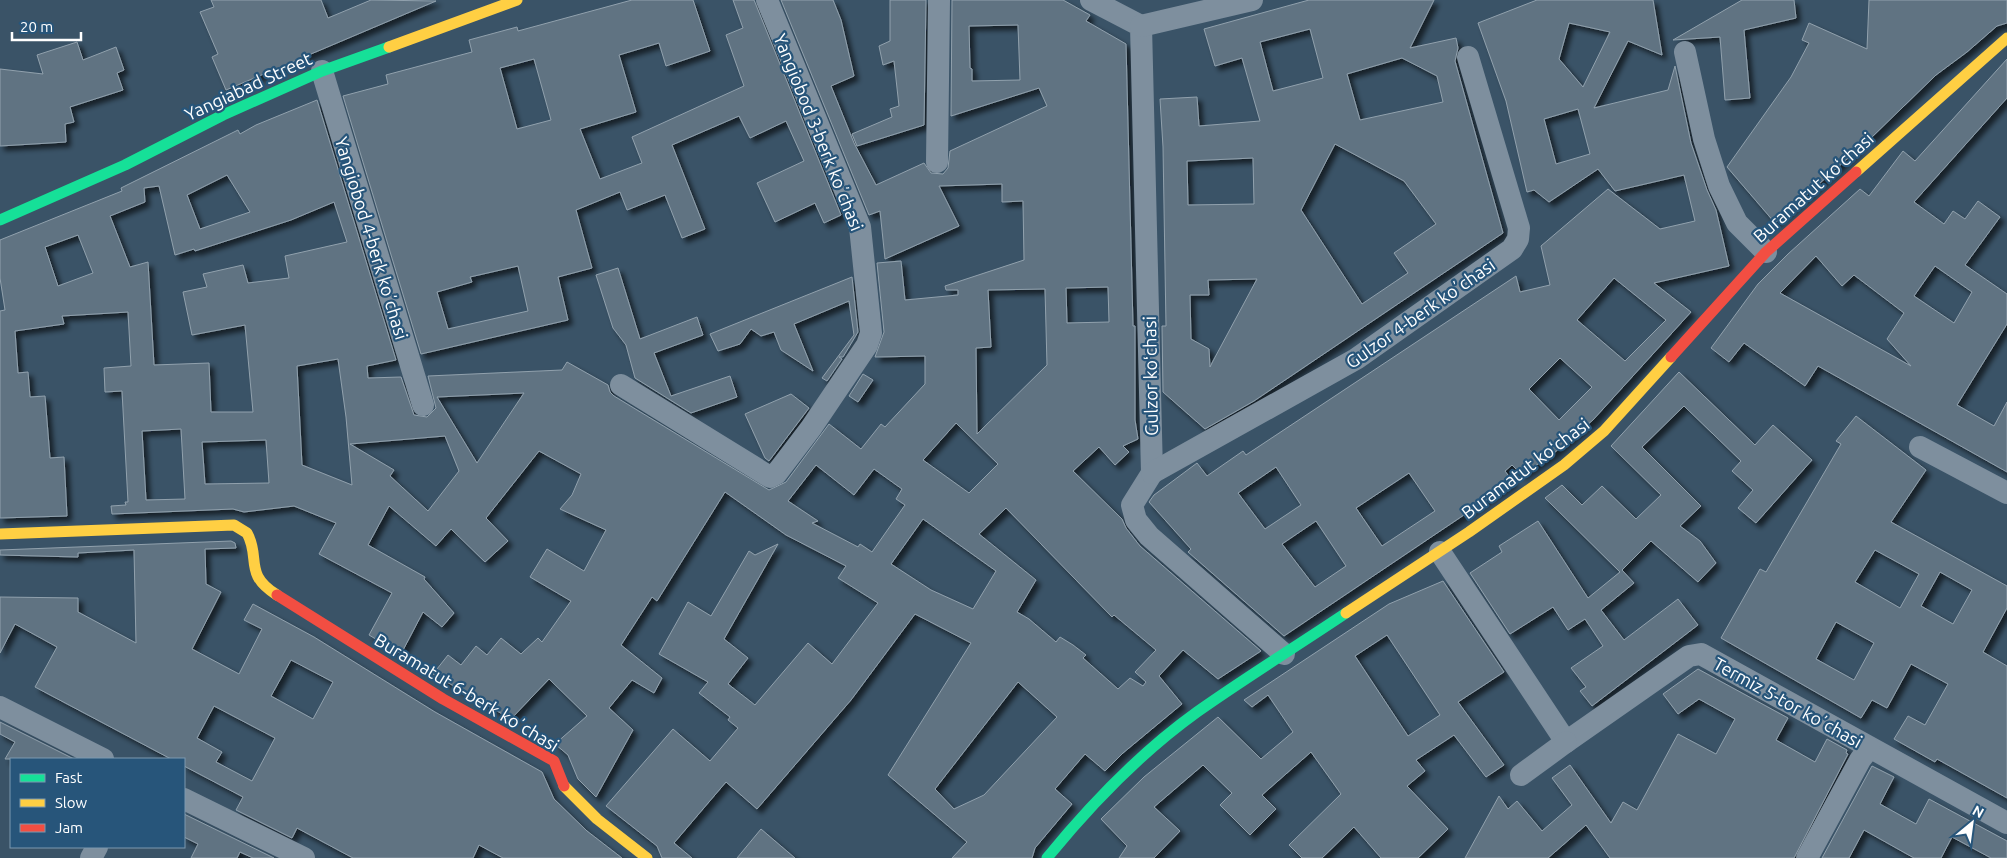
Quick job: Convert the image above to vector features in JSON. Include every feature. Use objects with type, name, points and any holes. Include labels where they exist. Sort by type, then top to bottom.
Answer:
[{"type":"street","name":"Yangiabad Street","points":[[0,220],[125,165],[223,115],[322,71],[517,0]]},
{"type":"street","name":"Yangiobod 3-berk koʼchasi","points":[[622,386],[770,477],[776,474],[811,428],[867,345],[871,333],[860,227],[767,0]]},
{"type":"street","points":[[937,162],[939,0]]},
{"type":"street","points":[[1091,0],[1141,26],[1252,0]]},
{"type":"street","name":"Gulzor koʻchasi","points":[[1141,26],[1152,473]]},
{"type":"street","name":"Buramatut koʻchasi","points":[[1047,858],[1079,819],[1133,766],[1196,713],[1440,552],[1564,464],[1604,431],[1766,252],[2007,39]]},
{"type":"street","points":[[1685,52],[1704,138],[1719,186],[1737,223],[1766,252]]},
{"type":"street","name":"Gulzor 4-berk koʼchasi","points":[[1152,473],[1356,359],[1512,249],[1518,239],[1519,228],[1468,57]]},
{"type":"street","name":"Yangiobod 4-berk koʼchasi","points":[[322,71],[422,405]]},
{"type":"street","points":[[1920,447],[2007,493]]},
{"type":"street","points":[[1152,473],[1132,505],[1136,520],[1142,529],[1284,654]]},
{"type":"street","name":"Buramatut 6-berk koʼchasi","points":[[0,534],[234,525],[244,529],[249,534],[254,571],[270,591],[443,699],[554,761],[565,788],[597,819],[647,858]]},
{"type":"street","points":[[1440,552],[1566,742],[1521,775]]},
{"type":"street","name":"Termiz 5-tor koʼchasi","points":[[1566,742],[1689,656],[1697,653],[1706,656],[2007,823]]},
{"type":"street","points":[[0,707],[101,758]]},
{"type":"street","points":[[1806,858],[1860,760],[1869,748]]},
{"type":"street","points":[[185,799],[304,858]]},
{"type":"building","points":[[211,0],[321,0],[328,18],[371,0],[436,1],[226,90],[212,57],[218,54],[200,12],[214,7]]},
{"type":"building","points":[[632,0],[693,0],[710,51],[666,66],[659,43],[619,55],[636,112],[580,129],[600,179],[642,163],[632,137],[744,86],[726,35],[743,28],[733,0],[754,0],[841,215],[824,223],[815,203],[775,222],[757,183],[804,161],[786,121],[750,138],[739,116],[672,145],[705,229],[682,238],[665,195],[627,210],[620,192],[576,210],[592,268],[558,277],[568,320],[421,354],[343,96],[388,84],[386,75],[472,52],[469,40],[517,27],[518,31]],"holes":[[[534,59],[551,120],[517,129],[500,68]],[[518,266],[528,311],[448,329],[437,292],[472,282],[470,277]]]},
{"type":"building","points":[[781,0],[833,0],[841,20],[854,76],[831,86],[854,143],[876,185],[924,163],[931,173],[943,174],[948,168],[950,151],[1047,106],[1039,88],[951,116],[952,0],[1063,0],[1090,15],[1086,21],[1126,44],[1133,326],[1135,326],[1135,420],[1138,439],[1123,446],[1129,452],[1115,465],[1099,447],[1073,471],[1122,519],[1126,528],[1140,546],[1261,651],[1218,679],[1183,650],[1159,676],[1182,704],[1123,753],[1105,771],[1085,754],[1055,789],[1072,804],[1035,848],[1032,858],[952,858],[967,842],[888,775],[971,643],[915,614],[851,700],[757,809],[726,782],[674,843],[692,858],[662,858],[657,846],[606,806],[673,729],[710,761],[738,728],[728,720],[730,717],[699,693],[708,682],[659,654],[688,602],[711,616],[749,551],[755,555],[778,544],[724,639],[748,658],[728,684],[755,705],[808,643],[832,664],[878,603],[838,578],[846,566],[786,535],[725,492],[657,601],[652,597],[621,645],[662,678],[654,693],[632,680],[609,708],[633,730],[596,797],[578,779],[568,755],[555,744],[587,716],[549,679],[511,719],[433,674],[448,655],[461,665],[476,646],[487,655],[501,638],[521,654],[538,638],[542,642],[571,601],[530,577],[547,549],[584,571],[606,530],[560,509],[572,495],[581,474],[539,451],[486,518],[508,541],[485,562],[451,529],[436,546],[389,506],[368,545],[425,577],[424,579],[454,613],[442,627],[423,612],[401,654],[369,635],[392,593],[319,554],[336,523],[294,506],[244,512],[233,509],[112,514],[111,506],[126,505],[125,502],[128,502],[122,391],[105,392],[104,368],[131,366],[128,312],[62,316],[64,324],[15,331],[18,373],[28,372],[30,397],[45,396],[50,458],[64,457],[67,516],[0,518],[0,311],[5,310],[0,278],[0,240],[122,191],[121,188],[238,130],[240,134],[256,125],[317,100],[396,360],[367,366],[368,378],[401,377],[414,415],[427,417],[436,408],[428,376],[562,370],[567,362],[608,385],[610,392],[614,396],[769,490],[786,482],[829,424],[861,449],[881,424],[885,427],[925,384],[925,356],[875,357],[884,332],[877,263],[901,261],[905,300],[958,295],[958,290],[946,290],[945,286],[1024,260],[1023,201],[1002,202],[1002,184],[939,186],[959,226],[885,259],[880,211],[869,215]],"holes":[[[1018,25],[1020,80],[972,81],[972,69],[970,68],[969,26]],[[227,175],[250,212],[200,229],[187,195]],[[159,186],[175,255],[194,249],[195,251],[291,220],[334,202],[347,242],[285,256],[289,278],[248,283],[243,265],[203,274],[207,287],[183,292],[192,335],[245,325],[253,412],[211,412],[209,363],[154,365],[148,262],[130,267],[110,216],[145,202],[144,188]],[[78,235],[93,273],[58,286],[45,247]],[[1108,287],[1109,322],[1067,323],[1066,288]],[[1045,289],[1047,365],[977,434],[976,348],[991,347],[988,290]],[[338,359],[346,417],[352,485],[302,465],[297,366]],[[524,393],[477,463],[437,397]],[[956,423],[998,464],[969,493],[923,460]],[[181,429],[185,499],[146,500],[142,431]],[[445,436],[459,471],[428,511],[390,476],[394,470],[350,444]],[[266,440],[269,483],[205,484],[202,442]],[[816,465],[854,495],[874,469],[902,489],[896,499],[905,505],[872,552],[860,544],[858,547],[812,523],[818,521],[788,501]],[[1006,508],[1112,617],[1114,615],[1156,650],[1135,672],[1146,682],[1143,686],[1130,678],[1118,689],[1083,658],[1086,655],[1073,645],[1060,637],[1056,642],[1029,619],[1017,612],[1036,580],[979,534]],[[923,519],[996,571],[973,609],[931,590],[891,564]],[[1018,682],[1057,717],[984,795],[954,809],[935,789]]]},
{"type":"building","points":[[890,0],[926,0],[924,125],[857,146],[852,134],[892,117],[890,109],[899,106],[894,61],[883,65],[879,46],[890,41]]},
{"type":"building","points":[[1309,0],[1434,0],[1410,48],[1456,38],[1458,48],[1455,61],[1503,233],[1254,401],[1205,429],[1163,392],[1162,326],[1166,326],[1163,147],[1160,99],[1197,97],[1199,126],[1260,121],[1242,58],[1215,66],[1204,29]],"holes":[[[1310,29],[1323,78],[1273,91],[1260,42]],[[1402,58],[1437,76],[1443,102],[1360,120],[1347,74]],[[1335,144],[1404,181],[1436,224],[1394,253],[1408,273],[1362,304],[1301,210]],[[1253,158],[1254,204],[1188,205],[1187,161]],[[1257,279],[1210,367],[1209,349],[1191,339],[1190,295],[1209,295],[1208,280]]]},
{"type":"building","points":[[1537,0],[1653,0],[1662,55],[1628,41],[1594,108],[1668,90],[1675,66],[1691,143],[1716,210],[1729,266],[1654,283],[1691,312],[1593,420],[1554,453],[1522,475],[1512,465],[1505,471],[1513,482],[1284,636],[1188,552],[1191,549],[1149,502],[1154,495],[1197,463],[1207,476],[1243,451],[1246,455],[1516,276],[1520,292],[1550,285],[1541,246],[1608,189],[1660,229],[1695,221],[1684,175],[1615,191],[1598,169],[1549,202],[1534,190],[1527,192],[1506,101],[1478,23]],"holes":[[[1569,23],[1610,32],[1583,87],[1559,59]],[[1578,109],[1590,154],[1556,164],[1544,119]],[[1614,278],[1666,320],[1625,361],[1577,320]],[[1560,358],[1592,387],[1559,420],[1529,389]],[[1276,467],[1301,505],[1265,529],[1238,493]],[[1409,473],[1435,511],[1382,546],[1356,508]],[[1316,521],[1346,566],[1315,587],[1282,544]]]},
{"type":"building","points":[[1742,0],[1794,0],[1796,18],[1744,30],[1750,98],[1725,100],[1720,37],[1673,40]]},
{"type":"building","points":[[1869,0],[2007,0],[2007,23],[1997,26],[1936,75],[1872,137],[1862,139],[1855,152],[1775,223],[1727,167],[1791,77],[1809,43],[1802,40],[1809,23],[1867,49]]},
{"type":"building","points":[[77,42],[83,60],[116,47],[124,70],[117,73],[123,90],[70,107],[74,122],[65,124],[66,142],[0,146],[0,69],[43,74],[37,55]]},
{"type":"building","points":[[2007,59],[2007,98],[1914,202],[1944,224],[1953,211],[1965,219],[1978,201],[2000,217],[1965,265],[2007,294],[2007,324],[1957,405],[1994,426],[2007,402],[2007,472],[1818,366],[1805,386],[1744,343],[1729,362],[1711,348],[1758,284],[1788,254],[1860,189],[1869,196],[1903,151],[1915,161]],"holes":[[[1816,256],[1842,286],[1854,275],[1904,313],[1887,339],[1911,366],[1780,293]],[[1935,266],[1972,292],[1954,323],[1914,296]]]},
{"type":"building","points":[[618,268],[640,339],[697,317],[703,335],[654,353],[671,396],[730,376],[737,397],[691,413],[635,378],[626,345],[613,328],[596,275]]},
{"type":"building","points":[[852,277],[858,332],[843,357],[839,357],[842,359],[827,381],[822,378],[854,335],[849,301],[794,324],[813,371],[781,350],[774,332],[761,336],[751,329],[740,344],[718,351],[710,334]]},
{"type":"building","points":[[1679,372],[1755,445],[1773,425],[1812,460],[1756,523],[1738,508],[1753,490],[1732,471],[1741,461],[1684,406],[1642,447],[1701,506],[1680,526],[1700,541],[1716,563],[1698,582],[1651,541],[1622,570],[1634,583],[1601,610],[1624,640],[1678,599],[1698,625],[1592,706],[1580,691],[1586,687],[1571,668],[1603,646],[1585,619],[1568,630],[1553,607],[1510,634],[1470,573],[1502,552],[1499,546],[1538,521],[1588,598],[1620,572],[1545,498],[1562,485],[1582,505],[1602,486],[1636,519],[1661,495],[1611,446]]},
{"type":"building","points":[[863,374],[873,380],[858,402],[849,396]]},
{"type":"building","points":[[791,394],[809,408],[769,461],[765,458],[745,414]]},
{"type":"building","points":[[1856,416],[1926,470],[1891,522],[2007,586],[2007,608],[1983,652],[2007,666],[2007,798],[1937,759],[1935,762],[1894,739],[1908,716],[1925,725],[1948,684],[1911,664],[1887,708],[1872,700],[1861,718],[1721,638],[1760,569],[1766,572],[1841,444],[1836,441]],"holes":[[[1875,550],[1919,574],[1900,608],[1855,582]],[[1940,572],[1972,590],[1953,624],[1921,606]],[[1836,622],[1874,643],[1854,680],[1816,659]]]},
{"type":"building","points":[[231,541],[235,543],[236,548],[205,549],[206,584],[221,592],[192,649],[239,674],[262,629],[244,620],[253,604],[314,637],[435,712],[542,772],[554,799],[587,831],[622,858],[503,858],[479,845],[473,858],[353,858],[297,828],[292,838],[236,810],[243,797],[185,767],[185,758],[169,758],[35,687],[57,647],[15,624],[0,653],[0,597],[78,598],[78,612],[136,643],[134,550],[78,553],[78,557],[0,555],[0,550]],"holes":[[[291,660],[333,682],[313,719],[271,696]],[[214,706],[275,738],[252,781],[216,762],[222,752],[197,738]]]},
{"type":"building","points":[[1443,581],[1504,672],[1458,702],[1504,765],[1486,777],[1454,735],[1416,760],[1425,771],[1407,786],[1448,829],[1418,858],[1381,858],[1354,827],[1322,858],[1302,858],[1289,845],[1341,794],[1311,752],[1262,795],[1276,809],[1250,835],[1220,805],[1232,793],[1203,765],[1154,807],[1180,831],[1154,858],[1119,858],[1127,846],[1101,819],[1144,777],[1218,717],[1261,759],[1293,732],[1268,695],[1252,707],[1244,700],[1389,604]],"holes":[[[1387,635],[1440,715],[1408,736],[1355,656]]]},
{"type":"building","points":[[1698,669],[1788,718],[1776,740],[1815,762],[1827,739],[1847,750],[1846,753],[1848,754],[1794,858],[1610,858],[1586,825],[1548,858],[1465,858],[1499,796],[1508,809],[1517,801],[1542,831],[1572,805],[1552,778],[1570,765],[1611,823],[1623,802],[1637,810],[1678,734],[1716,754],[1735,719],[1699,699],[1678,714],[1663,694]]},
{"type":"building","points":[[0,722],[72,758],[5,759],[15,742],[0,734]]},
{"type":"building","points":[[1872,766],[1894,777],[1880,804],[1916,824],[1929,799],[2007,841],[2007,858],[1991,858],[1952,837],[1941,858],[1914,858],[1864,830],[1849,858],[1822,858]]},
{"type":"building","points":[[185,814],[274,858],[253,858],[240,852],[237,858],[191,858],[198,844],[185,838]]},
{"type":"building","points":[[761,829],[795,858],[737,858]]},
{"type":"traffic: fast","points":[[0,220],[125,165],[223,115],[322,71],[389,47]]},
{"type":"traffic: fast","points":[[1047,858],[1117,780],[1176,728],[1346,613]]},
{"type":"traffic: slow","points":[[389,47],[517,0]]},
{"type":"traffic: slow","points":[[1856,172],[2007,38]]},
{"type":"traffic: slow","points":[[1346,613],[1469,532],[1564,465],[1604,431],[1671,357]]},
{"type":"traffic: slow","points":[[0,534],[234,525],[247,533],[253,550],[256,573],[260,580],[277,595]]},
{"type":"traffic: slow","points":[[564,786],[597,819],[647,858]]},
{"type":"traffic: jam","points":[[1671,357],[1766,252],[1856,172]]},
{"type":"traffic: jam","points":[[277,595],[443,699],[554,761],[564,786]]}]
